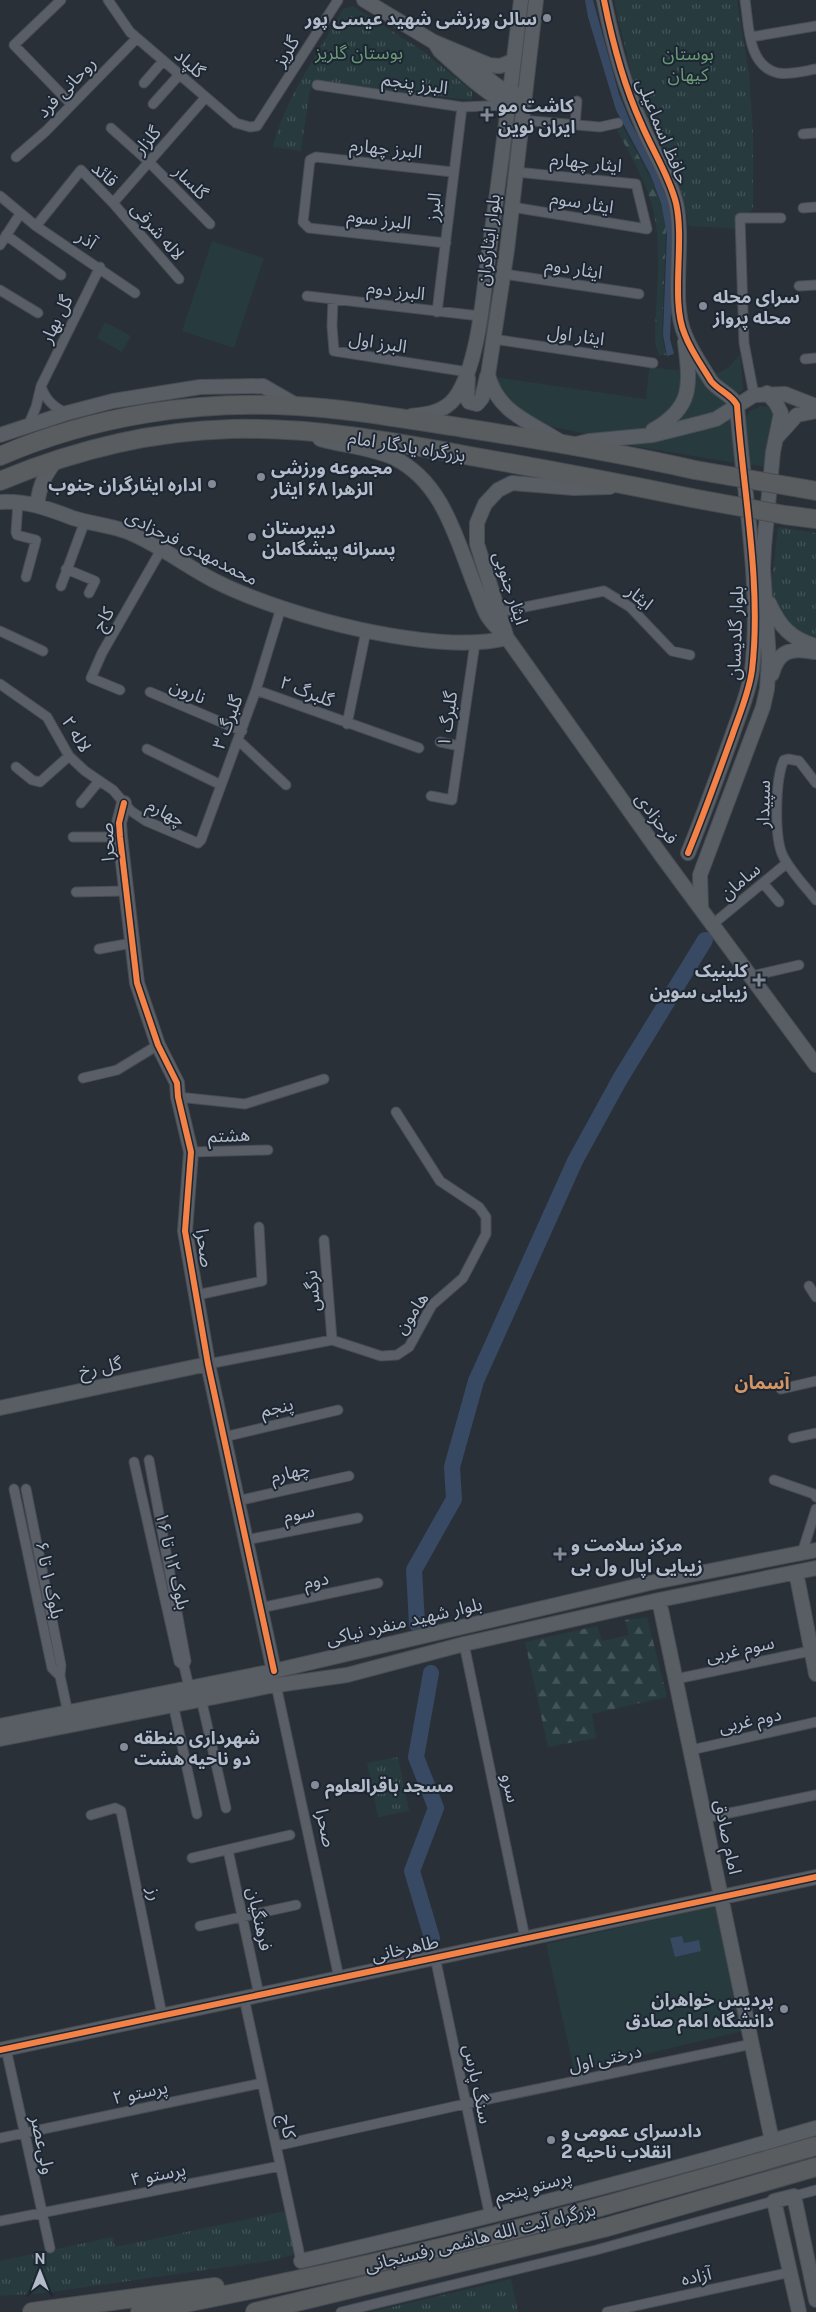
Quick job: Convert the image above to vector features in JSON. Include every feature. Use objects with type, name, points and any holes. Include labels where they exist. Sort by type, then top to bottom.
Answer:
[{"type":"highway","name":"بزرگراه یادگار امام","points":[[0,456],[31,442],[80,427],[138,414],[217,405],[296,406],[393,417],[638,458],[816,491]]},
{"type":"highway","name":"بزرگراه یادگار امام","points":[[0,481],[57,459],[118,444],[198,431],[291,430],[391,442],[816,520]]},
{"type":"highway","name":"بزرگراه آیت الله هاشمی رفسنجانی","points":[[140,2312],[293,2281],[468,2241],[586,2211],[816,2146]]},
{"type":"highway","name":"بزرگراه آیت الله هاشمی رفسنجانی","points":[[254,2312],[296,2304],[607,2227],[816,2167]]},
{"type":"highway","points":[[32,2312],[197,2289],[293,2281]]},
{"type":"highway","points":[[271,2312],[296,2304]]},
{"type":"street","points":[[61,0],[14,45],[71,104]]},
{"type":"street","name":"گلپاد","points":[[108,0],[130,32],[236,123],[250,127],[258,126],[261,120]]},
{"type":"street","name":"گلریز","points":[[261,120],[338,0]]},
{"type":"street","points":[[364,0],[434,42],[494,66],[513,61]]},
{"type":"street","name":"بلوار ایثارگران","points":[[521,0],[480,316],[468,372],[467,398],[474,404],[480,402],[482,398],[488,375],[504,274],[536,0]]},
{"type":"street","name":"حافظ اسماعیلی","points":[[604,0],[611,30],[640,121],[669,182],[676,203],[680,245],[679,307],[684,334],[711,381],[717,388],[730,396],[737,405]]},
{"type":"street","points":[[745,0],[751,37],[757,58],[766,67],[777,72],[790,73],[816,69]]},
{"type":"street","points":[[751,37],[816,26]]},
{"type":"street","name":"روحانی فرد","points":[[16,157],[137,38]]},
{"type":"street","points":[[434,42],[440,51],[495,97],[509,99]]},
{"type":"street","points":[[456,51],[509,99],[523,108],[575,125],[607,126],[618,123]]},
{"type":"street","points":[[144,83],[163,61]]},
{"type":"street","points":[[153,104],[180,75]]},
{"type":"street","name":"البرز پنجم","points":[[317,85],[462,107],[509,99]]},
{"type":"street","name":"گلزار","points":[[113,203],[205,98]]},
{"type":"street","points":[[575,125],[577,101]]},
{"type":"street","name":"البرز","points":[[437,312],[462,107]]},
{"type":"street","points":[[112,128],[149,162]]},
{"type":"street","points":[[802,134],[816,133]]},
{"type":"street","name":"البرز چهارم","points":[[309,228],[304,222],[304,213],[310,160],[316,156],[453,172]]},
{"type":"street","name":"گلسار","points":[[149,162],[210,224]]},
{"type":"street","name":"قائد","points":[[36,226],[56,198],[81,170],[113,203]]},
{"type":"street","name":"ایثار چهارم","points":[[516,172],[636,184],[647,229]]},
{"type":"street","name":"آذر","points":[[0,196],[36,226],[100,267],[135,293]]},
{"type":"street","name":"لاله شرقی","points":[[113,203],[179,279]]},
{"type":"street","name":"ایثار سوم","points":[[512,207],[647,229]]},
{"type":"street","points":[[803,208],[816,207]]},
{"type":"street","points":[[0,245],[20,214]]},
{"type":"street","points":[[761,394],[744,343],[740,218],[782,218]]},
{"type":"street","name":"البرز سوم","points":[[309,228],[446,243]]},
{"type":"street","points":[[6,235],[60,275]]},
{"type":"street","name":"گل بهار","points":[[28,426],[36,407],[41,386],[100,267]]},
{"type":"street","name":"ایثار دوم","points":[[504,274],[639,294]]},
{"type":"street","points":[[799,286],[816,284]]},
{"type":"street","points":[[1,292],[38,313]]},
{"type":"street","name":"البرز دوم","points":[[307,296],[480,316]]},
{"type":"street","name":"البرز اول","points":[[333,299],[332,326],[334,351],[468,372]]},
{"type":"street","points":[[644,435],[675,416],[686,397],[690,382],[684,334]]},
{"type":"street","name":"ایثار اول","points":[[493,340],[653,362]]},
{"type":"street","points":[[806,359],[816,358]]},
{"type":"street","name":"بلوار ایثارگران","points":[[393,417],[426,414],[444,408],[457,395],[468,372]]},
{"type":"street","points":[[488,375],[494,392],[510,412],[566,446],[589,441],[620,440],[706,422],[761,394],[791,396],[816,406]]},
{"type":"street","points":[[41,386],[43,393],[52,404],[57,409],[67,413]]},
{"type":"street","points":[[0,435],[67,413],[113,401],[200,388],[263,386],[296,406]]},
{"type":"street","name":"بلوار گلدیسان","points":[[702,910],[700,875],[763,707],[767,689],[769,660],[765,592],[765,534],[773,452],[781,413],[776,403],[761,394]]},
{"type":"street","name":"بلوار گلدیسان","points":[[688,853],[746,695],[752,671],[754,627],[752,573],[737,405]]},
{"type":"street","points":[[776,438],[798,415],[816,411]]},
{"type":"street","name":"ایثار جنوبی","points":[[291,430],[329,442],[384,453],[404,464],[421,478],[442,506],[458,540],[487,615],[507,638]]},
{"type":"street","points":[[37,505],[39,490],[44,476],[57,459]]},
{"type":"street","name":"ایثار جنوبی","points":[[507,638],[482,562],[476,534],[480,513],[492,495],[505,485],[520,482],[574,488],[635,486]]},
{"type":"street","name":"محمدمهدی فرحزادی","points":[[0,502],[37,505],[129,533],[242,594],[281,608],[366,631],[423,640],[474,643],[507,638]]},
{"type":"street","points":[[18,502],[17,535],[36,540],[26,577]]},
{"type":"street","points":[[61,586],[85,521]]},
{"type":"street","name":"کاج","points":[[120,690],[91,678],[102,653],[161,550]]},
{"type":"street","points":[[66,569],[95,581],[89,592]]},
{"type":"street","name":"ایثار","points":[[500,612],[604,591],[630,607],[672,651],[690,655]]},
{"type":"street","points":[[765,592],[776,619],[785,631],[793,637],[816,646]]},
{"type":"street","name":"گلبرگ ۳","points":[[198,843],[202,840],[256,690],[281,608]]},
{"type":"street","points":[[0,631],[41,648],[43,651]]},
{"type":"street","name":"گلبرگ ۲","points":[[346,724],[366,631]]},
{"type":"street","name":"فرحزادی","points":[[507,638],[661,855],[816,1065]]},
{"type":"street","name":"گلبرگ ۱","points":[[431,796],[452,800],[474,643]]},
{"type":"street","points":[[767,689],[774,664],[780,656],[789,651],[816,652]]},
{"type":"street","name":"لاله ۲","points":[[0,684],[47,717],[68,756],[99,781],[114,790],[124,803]]},
{"type":"street","name":"گلبرگ ۲","points":[[256,690],[346,724],[419,748]]},
{"type":"street","name":"نارون","points":[[150,692],[240,735]]},
{"type":"street","points":[[240,735],[286,785]]},
{"type":"street","points":[[440,742],[460,746]]},
{"type":"street","points":[[147,749],[221,785]]},
{"type":"street","points":[[16,767],[32,780],[40,782],[68,756]]},
{"type":"street","name":"سپیدار","points":[[787,862],[780,850],[778,840],[780,769],[784,760],[788,758],[799,761],[816,783]]},
{"type":"street","points":[[81,803],[99,781]]},
{"type":"street","name":"صحرا","points":[[124,803],[119,823],[120,837],[137,983],[158,1045],[177,1082],[178,1097],[191,1152],[185,1231],[208,1364],[274,1671]]},
{"type":"street","name":"چهارم","points":[[124,803],[131,811],[146,821],[198,843]]},
{"type":"street","points":[[73,838],[120,837]]},
{"type":"street","points":[[661,855],[676,857],[688,853],[693,861],[705,860]]},
{"type":"street","points":[[787,862],[816,900]]},
{"type":"street","name":"سامان","points":[[713,924],[787,862]]},
{"type":"street","points":[[763,883],[779,902]]},
{"type":"street","points":[[76,892],[126,891]]},
{"type":"street","points":[[99,949],[132,943]]},
{"type":"street","points":[[752,976],[799,965]]},
{"type":"street","points":[[83,1078],[116,1070],[158,1045]]},
{"type":"street","points":[[178,1097],[245,1104],[324,1079]]},
{"type":"street","name":"هامون","points":[[208,1364],[332,1340],[381,1356],[397,1354],[409,1347],[432,1305],[463,1278],[486,1234],[486,1217],[479,1206],[440,1181],[396,1112]]},
{"type":"street","name":"هشتم","points":[[191,1152],[268,1150]]},
{"type":"street","points":[[197,1295],[262,1280],[259,1228]]},
{"type":"street","name":"نرگس","points":[[324,1240],[332,1340]]},
{"type":"street","points":[[809,1286],[816,1296]]},
{"type":"street","name":"گل رخ","points":[[0,1408],[208,1364]]},
{"type":"street","points":[[781,1389],[816,1382]]},
{"type":"street","name":"پنجم","points":[[224,1437],[338,1410]]},
{"type":"street","points":[[793,1438],[816,1433]]},
{"type":"street","points":[[149,1460],[186,1661],[184,1666],[189,1687]]},
{"type":"street","name":"بلوک ۱۲ تا ۱۶","points":[[134,1462],[179,1662],[184,1666]]},
{"type":"street","name":"چهارم","points":[[237,1501],[349,1476]]},
{"type":"street","points":[[774,1480],[814,1494],[816,1497]]},
{"type":"street","name":"بلوک ۱ تا ۶","points":[[14,1489],[52,1668],[60,1676]]},
{"type":"street","points":[[26,1489],[62,1665],[60,1676],[68,1713]]},
{"type":"street","points":[[802,1553],[816,1509]]},
{"type":"street","name":"سوم","points":[[246,1540],[358,1518]]},
{"type":"street","name":"بلوار شهید منفرد نیاکی","points":[[0,1726],[274,1671],[725,1567],[816,1550]]},
{"type":"street","points":[[725,1567],[721,1571],[720,1579],[732,1586]]},
{"type":"street","name":"بلوار شهید منفرد نیاکی","points":[[0,1739],[273,1686],[347,1675],[464,1644],[659,1600],[816,1568]]},
{"type":"street","points":[[796,1572],[814,1650],[816,1674]]},
{"type":"street","name":"دوم","points":[[260,1608],[378,1583]]},
{"type":"street","name":"امام صادق","points":[[659,1600],[772,2141]]},
{"type":"street","points":[[421,1636],[432,1638],[435,1643],[434,1648],[427,1654]]},
{"type":"street","name":"سرو","points":[[464,1644],[525,1938]]},
{"type":"street","name":"سوم غربی","points":[[676,1679],[814,1650]]},
{"type":"street","points":[[0,1744],[17,1744],[175,1713],[256,1694],[273,1686]]},
{"type":"street","name":"صحرا","points":[[273,1686],[339,1978]]},
{"type":"street","points":[[202,1707],[226,1808]]},
{"type":"street","points":[[175,1713],[197,1814]]},
{"type":"street","name":"دوم غربی","points":[[691,1750],[816,1722]]},
{"type":"street","points":[[705,1818],[816,1795]]},
{"type":"street","name":"رز","points":[[91,1814],[116,1808],[121,1811],[162,2015]]},
{"type":"street","points":[[192,1858],[290,1835]]},
{"type":"street","name":"فرهنگیان","points":[[228,1850],[259,1995]]},
{"type":"street","name":"طاهرخانی","points":[[3,2049],[816,1876]]},
{"type":"street","points":[[200,1926],[296,1906]]},
{"type":"street","name":"سنگ پارس","points":[[435,1957],[490,2217]]},
{"type":"street","name":"کاج","points":[[244,1998],[301,2260]]},
{"type":"street","name":"درختی اول","points":[[466,2104],[752,2044]]},
{"type":"street","name":"ولی‌عصر","points":[[3,2049],[50,2248]]},
{"type":"street","name":"پرستو ۲","points":[[0,2138],[262,2083]]},
{"type":"street","points":[[276,2146],[466,2104]]},
{"type":"street","name":"پرستو پنجم","points":[[301,2260],[490,2217],[631,2181],[816,2128]]},
{"type":"street","name":"پرستو ۴","points":[[0,2221],[280,2166]]},
{"type":"street","points":[[341,2312],[596,2250],[816,2190]]},
{"type":"street","points":[[794,2196],[816,2300]]},
{"type":"street","points":[[774,2201],[799,2312]]},
{"type":"street","points":[[791,2272],[809,2268]]},
{"type":"street","name":"آزاده","points":[[608,2312],[791,2272]]},
{"type":"green space","name":"بوستان کیهان","points":[[614,0],[737,0],[749,74],[753,132],[753,208],[750,212],[738,215],[738,229],[689,226],[682,194],[645,117],[634,85]]},
{"type":"green space","name":"بوستان گلریز","points":[[353,6],[420,49],[472,91],[472,100],[314,83],[309,94],[301,151],[273,147],[285,112],[303,76],[343,9]]},
{"type":"green space","points":[[623,127],[652,181],[660,202],[666,227],[662,336],[666,355],[659,355],[655,341],[658,252],[655,216],[643,181],[617,130]]},
{"type":"green space","points":[[212,241],[264,258],[234,348],[182,331]]},
{"type":"green space","points":[[105,322],[131,336],[122,352],[97,338]]},
{"type":"green space","points":[[740,354],[743,390],[737,393],[731,391],[712,376],[728,368]]},
{"type":"green space","points":[[694,365],[732,401],[714,414],[666,426]]},
{"type":"green space","points":[[649,367],[685,371],[685,389],[662,423],[637,433],[592,435],[539,424],[502,399],[495,377],[646,399]]},
{"type":"green space","points":[[761,406],[769,407],[775,415],[765,467],[749,464],[745,418],[750,411]]},
{"type":"green space","points":[[731,418],[735,463],[628,445],[713,425]]},
{"type":"green space","points":[[778,527],[816,533],[816,641],[793,632],[774,604],[771,588]]},
{"type":"green space","points":[[647,1617],[667,1697],[592,1714],[596,1738],[548,1747],[525,1642],[597,1626],[602,1641],[629,1635],[625,1620]]},
{"type":"green space","points":[[398,1757],[409,1811],[378,1817],[367,1763]]},
{"type":"green space","points":[[716,1906],[743,2031],[574,2071],[546,1944]]},
{"type":"green space","points":[[285,2211],[296,2254],[269,2261],[44,2293],[0,2296],[0,2261],[113,2237],[115,2247]]},
{"type":"green space","points":[[511,2279],[518,2312],[371,2312]]},
{"type":"water","points":[[585,0],[593,0],[619,94],[630,121],[656,170],[668,202],[674,234],[670,339],[674,354],[667,356],[663,335],[667,234],[661,203],[650,174],[616,110],[588,17]]},
{"type":"water","points":[[682,1936],[684,1943],[699,1940],[701,1951],[675,1957],[670,1938]]},
{"type":"waterway","points":[[417,1624],[414,1570],[454,1499],[452,1467],[476,1381],[575,1161],[620,1079],[705,940]]},
{"type":"waterway","points":[[431,1673],[416,1757],[436,1808],[412,1871],[432,1938]]},
{"type":"cycle path","points":[[604,0],[629,94],[645,133],[669,182],[676,203],[679,236],[679,306],[685,335],[693,353],[711,381],[732,398],[737,405],[751,538],[755,605],[751,679],[732,736],[688,853]]},
{"type":"cycle path","points":[[124,803],[119,823],[120,837],[137,983],[158,1045],[177,1083],[178,1097],[191,1152],[185,1231],[208,1364],[274,1671]]},
{"type":"cycle path","points":[[0,2050],[816,1877]]},
{"type":"place","name":"سالن ورزشی شهید عیسی پور","points":[[547,18]]},
{"type":"place","name":"کاشت مو ایران نوین","points":[[487,115]]},
{"type":"place","name":"سرای محله محله پرواز","points":[[703,306]]},
{"type":"place","name":"مجموعه ورزشی الزهرا ۶۸ ایثار","points":[[261,477]]},
{"type":"place","name":"اداره ایثارگران جنوب","points":[[212,484]]},
{"type":"place","name":"دبیرستان پسرانه پیشگامان","points":[[252,537]]},
{"type":"place","name":"کلینیک زیبایی سوین","points":[[759,980]]},
{"type":"place","name":"مرکز سلامت و زیبایی اپال ول بی","points":[[560,1554]]},
{"type":"place","name":"شهرداری منطقه دو ناحیه هشت","points":[[124,1747]]},
{"type":"place","name":"مسجد باقرالعلوم","points":[[315,1785]]},
{"type":"place","name":"پردیس خواهران دانشگاه امام صادق","points":[[784,2009]]},
{"type":"place","name":"دادسرای عمومی و انقلاب ناحیه 2","points":[[551,2140]]},
{"type":"district","name":"آسمان","points":[[762,1382]]}]
